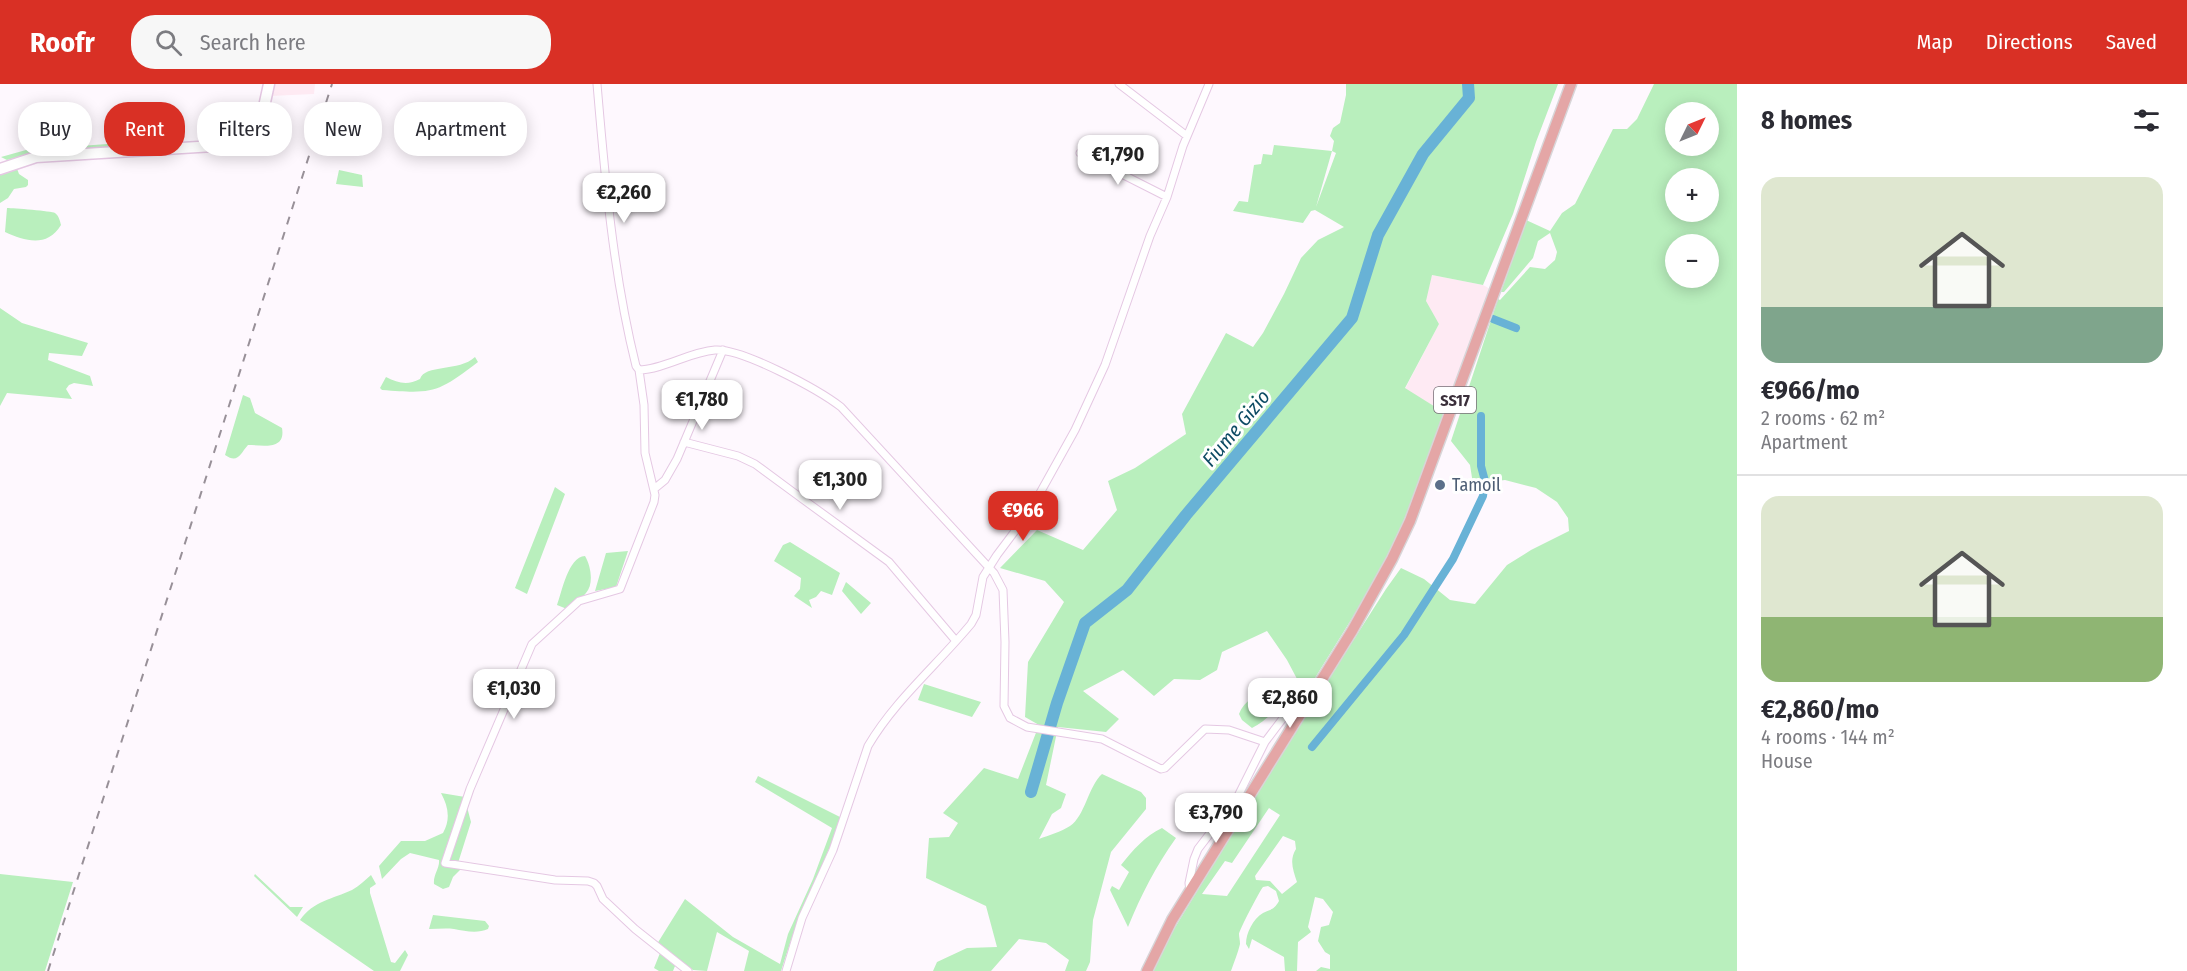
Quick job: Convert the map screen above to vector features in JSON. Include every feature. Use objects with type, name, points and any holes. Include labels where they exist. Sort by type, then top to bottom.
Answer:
[{"type":"main road","points":[[0,169],[36,158],[206,147],[238,141],[260,125],[269,84]]},
{"type":"main road","name":"SS17","points":[[1147,971],[1155,952],[1241,800],[1357,622],[1410,521],[1499,294],[1571,84]]},
{"type":"street","points":[[597,84],[606,190],[627,330],[639,370],[644,405],[645,453],[654,489],[654,502],[620,589],[579,601],[532,645],[470,789],[445,863],[555,880],[594,883],[603,899],[635,929],[688,971]]},
{"type":"street","points":[[1119,84],[1187,136]]},
{"type":"street","points":[[786,971],[802,918],[833,850],[868,746],[877,731],[911,690],[970,624],[975,615],[980,586],[989,568],[1030,511],[1078,422],[1105,365],[1187,136],[1209,84]]},
{"type":"street","points":[[1080,153],[1167,197]]},
{"type":"street","points":[[639,370],[705,352],[723,350],[766,366],[817,391],[841,407],[989,568],[1003,590],[1004,706],[1010,718],[1015,722],[1042,730],[1102,739],[1161,769],[1178,756],[1205,729],[1229,730],[1265,742]]},
{"type":"street","points":[[654,489],[665,480],[684,442],[723,350]]},
{"type":"street","points":[[684,442],[738,456],[755,464],[794,492],[889,562],[956,641]]},
{"type":"street","points":[[1241,800],[1265,742],[1293,705],[1299,700],[1307,700]]},
{"type":"shaded area","points":[[272,84],[315,84],[314,94],[270,96]]},
{"type":"shaded area","points":[[1432,275],[1483,285],[1492,290],[1445,413],[1405,389],[1439,324],[1425,301]]},
{"type":"green space","points":[[1346,84],[1558,84],[1536,142],[1513,214],[1483,285],[1432,275],[1426,301],[1439,324],[1405,388],[1445,413],[1399,533],[1369,591],[1305,694],[1287,660],[1267,631],[1222,652],[1217,670],[1200,680],[1174,679],[1154,696],[1123,670],[1083,691],[1119,719],[1106,732],[1058,727],[1046,785],[1066,794],[1061,808],[1052,814],[1039,839],[1063,830],[1075,821],[1093,786],[1102,774],[1141,792],[1146,798],[1146,809],[1111,852],[1093,920],[1090,962],[1086,971],[1065,971],[1069,960],[1046,943],[1019,939],[991,971],[933,971],[937,962],[967,948],[997,947],[986,906],[926,878],[929,838],[949,837],[958,823],[943,813],[984,768],[1018,779],[1039,725],[1025,717],[1028,662],[1064,602],[1045,581],[1000,568],[1037,530],[1083,550],[1117,510],[1108,481],[1135,468],[1186,434],[1182,414],[1226,333],[1253,347],[1263,333],[1301,258],[1318,240],[1344,227],[1315,210],[1311,211],[1303,223],[1233,211],[1239,201],[1248,202],[1254,165],[1261,164],[1263,154],[1272,155],[1274,145],[1332,151],[1334,141],[1330,136],[1333,128],[1340,123]],"holes":[[[1332,151],[1336,153],[1316,207]]]},
{"type":"green space","points":[[1654,84],[1737,84],[1737,971],[1316,971],[1321,967],[1330,969],[1330,955],[1325,952],[1318,941],[1321,927],[1329,925],[1333,912],[1323,899],[1315,897],[1308,927],[1311,932],[1298,942],[1297,971],[1285,971],[1284,957],[1252,939],[1249,949],[1246,944],[1247,935],[1253,923],[1263,913],[1274,908],[1279,901],[1276,891],[1268,886],[1261,890],[1240,931],[1240,944],[1231,971],[1152,971],[1171,934],[1275,763],[1401,568],[1424,579],[1450,600],[1475,604],[1507,565],[1569,531],[1568,518],[1557,502],[1536,488],[1505,480],[1473,484],[1470,465],[1451,441],[1498,299],[1500,300],[1530,267],[1545,269],[1555,260],[1557,252],[1550,233],[1538,241],[1533,258],[1504,292],[1501,292],[1526,220],[1550,231],[1562,213],[1575,204],[1613,129],[1627,129],[1637,119]],"holes":[[[1269,808],[1280,815],[1227,896],[1202,894],[1225,861],[1232,863]],[[1283,836],[1295,841],[1296,849],[1292,865],[1297,882],[1282,894],[1270,881],[1256,880],[1255,876]]]},
{"type":"green space","points":[[104,144],[104,149],[92,150],[92,145]]},
{"type":"green space","points":[[18,152],[18,156],[23,156],[7,160],[1,157]]},
{"type":"green space","points":[[16,166],[19,174],[28,180],[28,185],[14,189],[8,198],[0,203],[0,173]]},
{"type":"green space","points":[[339,170],[362,175],[363,187],[336,184]]},
{"type":"green space","points":[[7,208],[55,213],[61,225],[49,237],[42,240],[20,238],[5,232]]},
{"type":"green space","points":[[0,308],[22,323],[88,343],[82,356],[49,353],[48,360],[90,376],[93,386],[74,383],[69,385],[66,389],[72,399],[7,393],[0,406]]},
{"type":"green space","points":[[475,357],[478,362],[453,380],[434,389],[413,392],[380,388],[386,377],[407,383],[420,379],[428,371],[460,365]]},
{"type":"green space","points":[[243,395],[250,398],[255,413],[282,428],[282,435],[277,443],[266,446],[248,445],[238,457],[229,458],[225,455]]},
{"type":"green space","points":[[555,487],[565,494],[527,594],[515,588]]},
{"type":"green space","points":[[790,542],[840,573],[832,595],[821,591],[809,600],[812,608],[794,596],[800,589],[801,578],[774,561],[783,545]]},
{"type":"green space","points":[[628,551],[616,587],[595,591],[606,553]]},
{"type":"green space","points":[[585,556],[591,575],[586,593],[567,609],[557,605],[574,562]]},
{"type":"green space","points":[[846,582],[871,603],[861,614],[842,591]]},
{"type":"green space","points":[[1283,680],[1290,680],[1293,687],[1270,715],[1252,728],[1242,720],[1239,714],[1246,703]]},
{"type":"green space","points":[[924,684],[981,702],[972,717],[918,700]]},
{"type":"green space","points":[[758,776],[842,818],[793,934],[781,971],[744,971],[749,951],[717,932],[707,971],[693,970],[657,944],[685,899],[733,937],[780,964],[788,934],[813,879],[832,828],[755,782]]},
{"type":"green space","points":[[441,793],[471,798],[467,807],[471,822],[458,863],[461,864],[461,869],[453,877],[449,887],[443,889],[434,884],[439,860],[410,853],[382,879],[379,866],[401,841],[425,841],[443,833],[448,813]]},
{"type":"green space","points":[[1162,828],[1176,838],[1149,881],[1128,927],[1110,890],[1112,886],[1119,890],[1129,872],[1121,865],[1126,859],[1145,839]]},
{"type":"green space","points":[[0,874],[73,882],[45,971],[0,971]]},
{"type":"green space","points":[[255,874],[290,907],[303,907],[297,917],[254,876]]},
{"type":"green space","points":[[371,875],[376,884],[370,888],[370,893],[391,962],[395,963],[405,950],[408,955],[400,971],[374,971],[300,920],[317,905],[352,890]]},
{"type":"green space","points":[[433,915],[485,921],[489,926],[484,931],[475,932],[429,929]]},
{"type":"green space","points":[[660,953],[675,966],[673,971],[659,971],[654,968]]},
{"type":"waterway","name":"Fiume Gizio","points":[[1031,792],[1057,703],[1085,623],[1127,590],[1186,515],[1352,318],[1378,235],[1423,154],[1469,98],[1468,84]]},
{"type":"waterway","points":[[1493,319],[1516,328]]},
{"type":"waterway","points":[[1312,747],[1404,635],[1453,559],[1483,496],[1485,481],[1481,466],[1481,416]]},
{"type":"railway","points":[[48,971],[332,84]]},
{"type":"place","name":"Tamoil","points":[[1440,485]]}]
